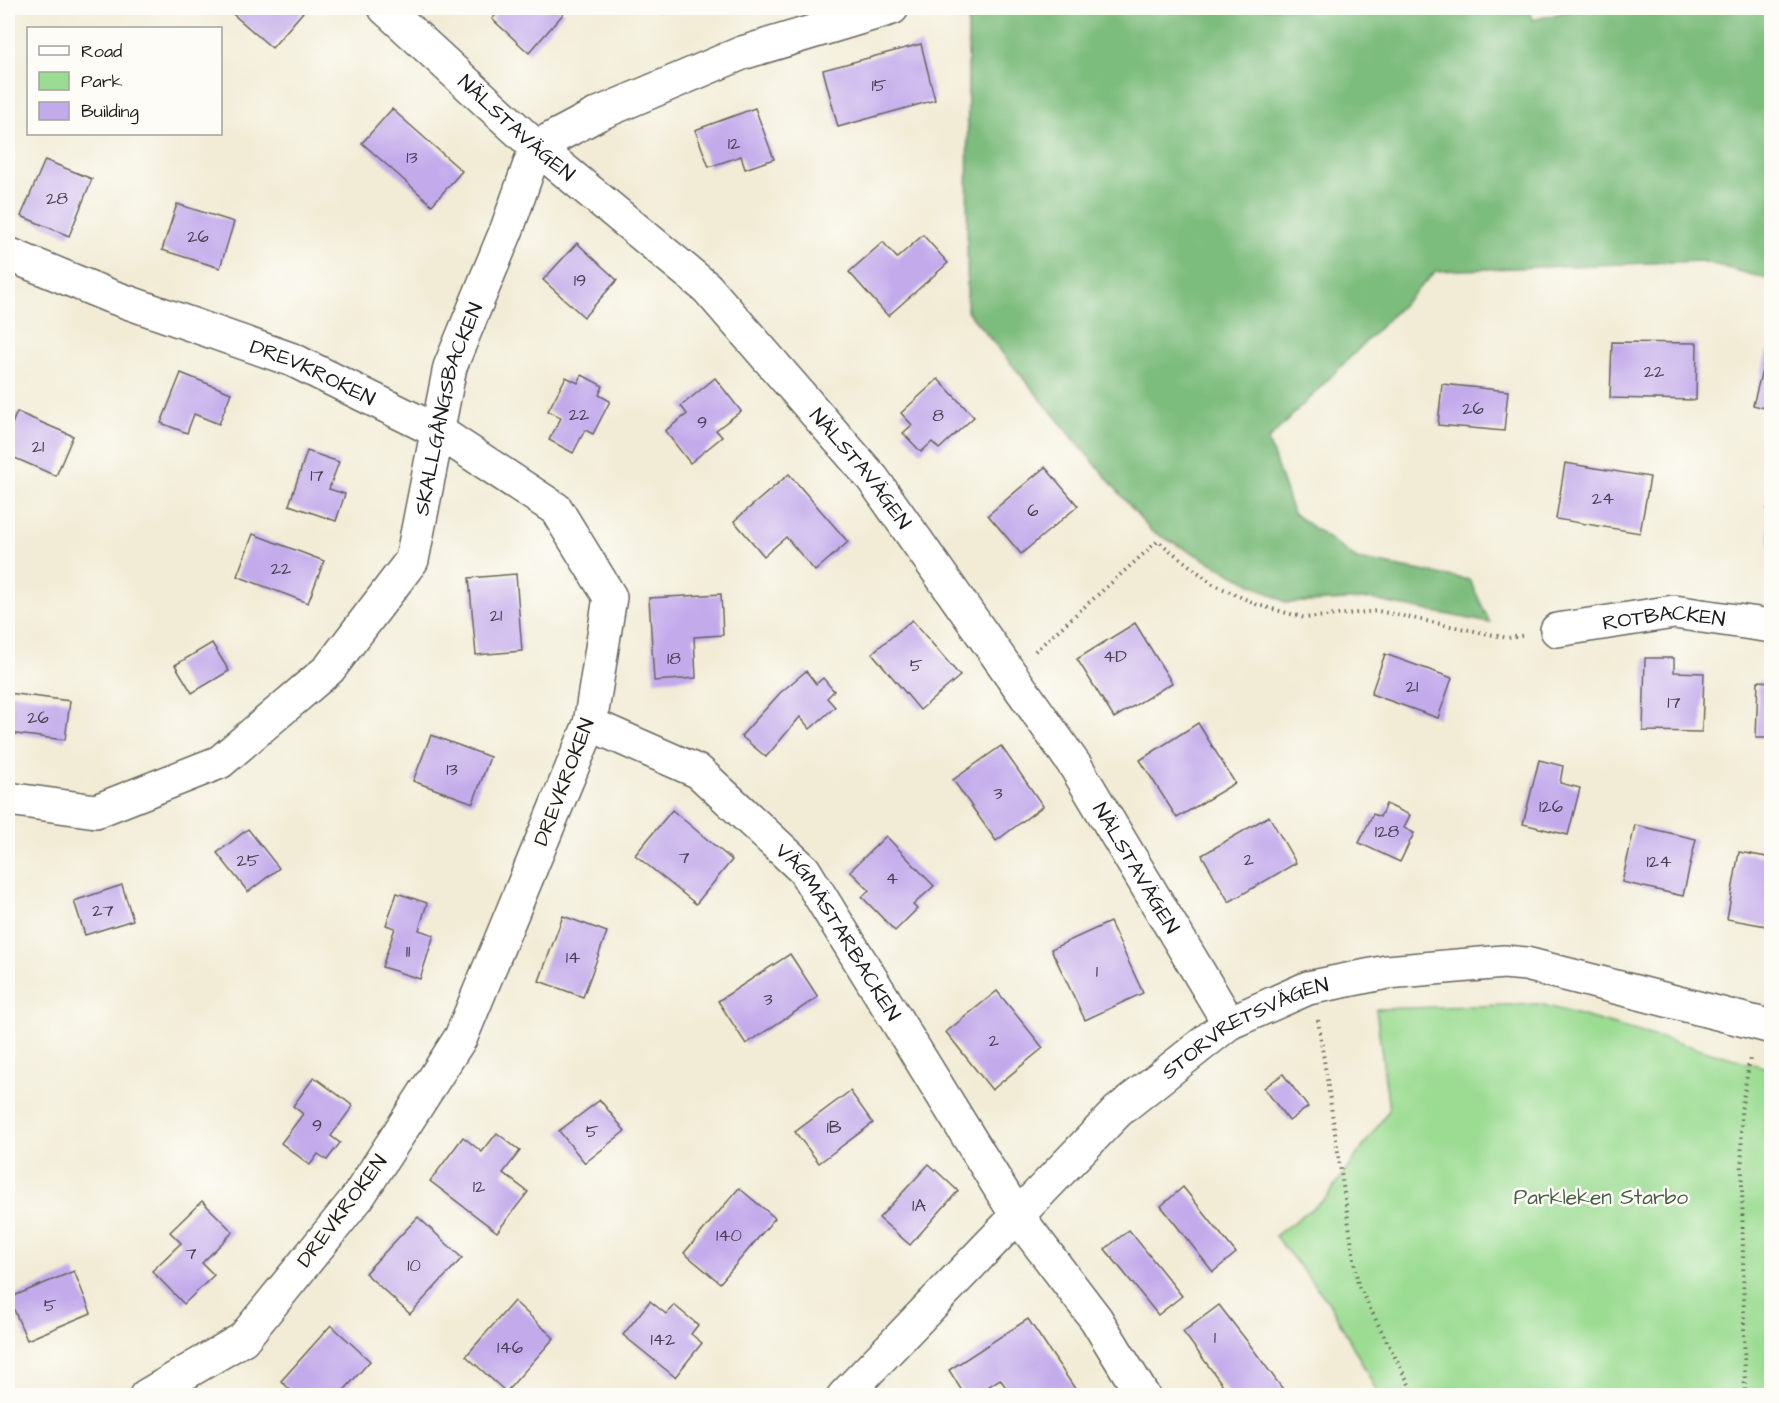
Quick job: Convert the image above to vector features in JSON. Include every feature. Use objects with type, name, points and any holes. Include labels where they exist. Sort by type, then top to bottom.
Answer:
[{"type":"street","name":"NÄLSTAVÄGEN","points":[[385,8],[536,147],[707,288],[873,479],[1076,767],[1229,1023]]},
{"type":"street","points":[[536,147],[598,114],[742,53],[892,8]]},
{"type":"street","name":"SKALLGÅNGSBACKEN","points":[[8,798],[96,811],[220,762],[329,669],[412,560],[450,367],[507,229],[536,147]]},
{"type":"street","name":"DREVKROKEN","points":[[8,254],[110,296],[293,360],[439,432],[556,509],[610,597],[590,724],[461,1037],[358,1197],[243,1339],[147,1395]]},
{"type":"street","name":"ROTBACKEN","points":[[1557,630],[1674,612],[1772,626]]},
{"type":"street","name":"VÄGMÄSTARBACKEN","points":[[590,724],[699,772],[804,870],[1016,1214],[1096,1319],[1143,1395]]},
{"type":"street","name":"STORVRETSVÄGEN","points":[[844,1395],[1016,1214],[1118,1111],[1229,1023],[1308,988],[1387,972],[1504,962],[1557,970],[1772,1027]]},
{"type":"path","points":[[1010,674],[1158,541],[1213,584],[1258,605],[1305,618],[1378,611],[1508,638],[1557,630]]},
{"type":"path","points":[[1318,1015],[1358,1284],[1414,1395]]},
{"type":"path","points":[[1745,1395],[1742,1111],[1750,1054]]},
{"type":"green space","points":[[968,8],[1529,8],[1532,20],[1581,8],[1771,8],[1771,280],[1701,261],[1436,271],[1268,440],[1293,513],[1357,559],[1470,580],[1490,623],[1368,599],[1287,603],[1151,531],[967,311]]},
{"type":"green space","name":"Parkleken Starbo","points":[[1540,1004],[1771,1069],[1771,1395],[1379,1395],[1330,1304],[1275,1236],[1327,1197],[1389,1110],[1376,1009]]},
{"type":"building","points":[[226,8],[298,8],[303,12],[272,48]]},
{"type":"building","points":[[502,8],[558,8],[564,13],[529,53],[492,19]]},
{"type":"building","points":[[655,8],[668,8],[656,12]]},
{"type":"building","points":[[921,44],[935,100],[838,127],[823,70]]},
{"type":"building","points":[[755,108],[774,159],[745,169],[741,156],[709,167],[695,130]]},
{"type":"building","points":[[392,109],[462,171],[432,205],[362,143]]},
{"type":"building","points":[[45,160],[92,179],[69,236],[21,216]]},
{"type":"building","points":[[177,204],[234,222],[220,268],[162,250]]},
{"type":"building","points":[[923,235],[948,263],[888,316],[849,272],[883,242],[897,258]]},
{"type":"building","points":[[577,243],[617,280],[584,317],[543,280]]},
{"type":"building","points":[[1612,342],[1697,343],[1696,400],[1610,398]]},
{"type":"building","points":[[1767,351],[1772,352],[1772,410],[1753,405]]},
{"type":"building","points":[[181,373],[231,393],[219,424],[194,414],[187,433],[161,423]]},
{"type":"building","points":[[582,375],[603,386],[599,395],[610,401],[593,434],[585,430],[573,453],[549,440],[561,418],[548,411],[566,377],[578,383]]},
{"type":"building","points":[[715,378],[741,411],[716,430],[722,437],[690,463],[665,431],[687,414],[681,406]]},
{"type":"building","points":[[938,379],[974,417],[939,449],[932,442],[921,452],[903,433],[912,425],[901,413]]},
{"type":"building","points":[[1442,384],[1508,391],[1504,431],[1438,425]]},
{"type":"building","points":[[17,412],[73,436],[56,476],[8,455],[8,433]]},
{"type":"building","points":[[307,451],[339,462],[329,489],[345,494],[336,521],[289,505]]},
{"type":"building","points":[[1565,463],[1650,477],[1640,533],[1556,519]]},
{"type":"building","points":[[1045,467],[1078,506],[1021,554],[988,515]]},
{"type":"building","points":[[789,474],[848,542],[815,571],[786,537],[764,556],[734,521]]},
{"type":"building","points":[[1772,507],[1772,548],[1770,548],[1767,508]]},
{"type":"building","points":[[253,534],[324,561],[308,603],[237,576]]},
{"type":"building","points":[[516,574],[522,651],[476,655],[469,578]]},
{"type":"building","points":[[721,594],[723,635],[694,637],[696,678],[654,681],[649,598]]},
{"type":"building","points":[[912,620],[960,676],[920,710],[872,653]]},
{"type":"building","points":[[1135,623],[1172,683],[1114,718],[1077,659]]},
{"type":"building","points":[[212,643],[229,671],[192,693],[175,665]]},
{"type":"building","points":[[1385,654],[1452,678],[1438,718],[1371,694]]},
{"type":"building","points":[[1645,658],[1674,658],[1674,672],[1704,673],[1702,732],[1643,731]]},
{"type":"building","points":[[806,671],[816,684],[823,678],[834,691],[827,698],[835,707],[810,729],[800,717],[766,757],[741,736],[780,693]]},
{"type":"building","points":[[1758,681],[1772,682],[1772,738],[1756,738]]},
{"type":"building","points":[[8,693],[70,701],[65,740],[8,733]]},
{"type":"building","points":[[1198,723],[1235,783],[1177,818],[1140,760]]},
{"type":"building","points":[[431,735],[490,757],[473,803],[413,781]]},
{"type":"building","points":[[1001,746],[1043,806],[996,841],[953,780]]},
{"type":"building","points":[[1539,760],[1563,766],[1560,783],[1580,788],[1568,835],[1523,824]]},
{"type":"building","points":[[1386,804],[1410,815],[1404,828],[1414,833],[1400,862],[1359,843],[1373,814],[1380,817]]},
{"type":"building","points":[[672,810],[732,860],[696,904],[635,855]]},
{"type":"building","points":[[1269,816],[1296,863],[1229,902],[1202,855]]},
{"type":"building","points":[[1635,825],[1696,839],[1683,896],[1622,882]]},
{"type":"building","points":[[248,829],[279,868],[248,892],[217,853]]},
{"type":"building","points":[[886,836],[934,886],[913,905],[917,909],[895,931],[862,897],[869,890],[850,871]]},
{"type":"building","points":[[1739,852],[1772,858],[1772,927],[1727,919]]},
{"type":"building","points":[[122,885],[133,920],[85,935],[74,901]]},
{"type":"building","points":[[397,893],[427,903],[419,930],[434,935],[420,979],[382,967],[395,928],[386,925]]},
{"type":"building","points":[[563,916],[607,932],[583,997],[539,981]]},
{"type":"building","points":[[1110,922],[1143,993],[1085,1020],[1051,949]]},
{"type":"building","points":[[790,954],[818,997],[746,1044],[718,1001]]},
{"type":"building","points":[[997,991],[1043,1048],[992,1090],[946,1032]]},
{"type":"building","points":[[1283,1074],[1308,1107],[1289,1121],[1264,1088]]},
{"type":"building","points":[[314,1077],[353,1106],[331,1136],[340,1143],[327,1160],[318,1154],[310,1165],[281,1143],[303,1114],[293,1106]]},
{"type":"building","points":[[850,1091],[873,1123],[819,1163],[795,1132]]},
{"type":"building","points":[[600,1100],[625,1131],[585,1163],[559,1131]]},
{"type":"building","points":[[497,1133],[520,1151],[503,1173],[528,1192],[497,1232],[430,1181],[463,1137],[482,1152]]},
{"type":"building","points":[[929,1164],[958,1191],[910,1245],[879,1218]]},
{"type":"building","points":[[1183,1187],[1236,1253],[1213,1272],[1161,1206]]},
{"type":"building","points":[[739,1188],[775,1218],[720,1283],[684,1253]]},
{"type":"building","points":[[202,1201],[233,1232],[202,1263],[214,1275],[184,1304],[152,1271],[181,1243],[170,1232]]},
{"type":"building","points":[[418,1217],[462,1258],[410,1314],[365,1273]]},
{"type":"building","points":[[1129,1230],[1182,1296],[1158,1315],[1105,1249]]},
{"type":"building","points":[[74,1271],[91,1313],[27,1340],[9,1298]]},
{"type":"building","points":[[514,1301],[554,1338],[506,1392],[466,1356]]},
{"type":"building","points":[[650,1301],[666,1314],[674,1305],[698,1325],[691,1334],[702,1343],[675,1377],[623,1335]]},
{"type":"building","points":[[1219,1305],[1288,1396],[1231,1396],[1183,1332]]},
{"type":"building","points":[[1028,1319],[1080,1396],[1012,1396],[1000,1379],[974,1396],[965,1396],[949,1370]]},
{"type":"building","points":[[331,1325],[370,1361],[339,1396],[297,1396],[281,1381]]}]
